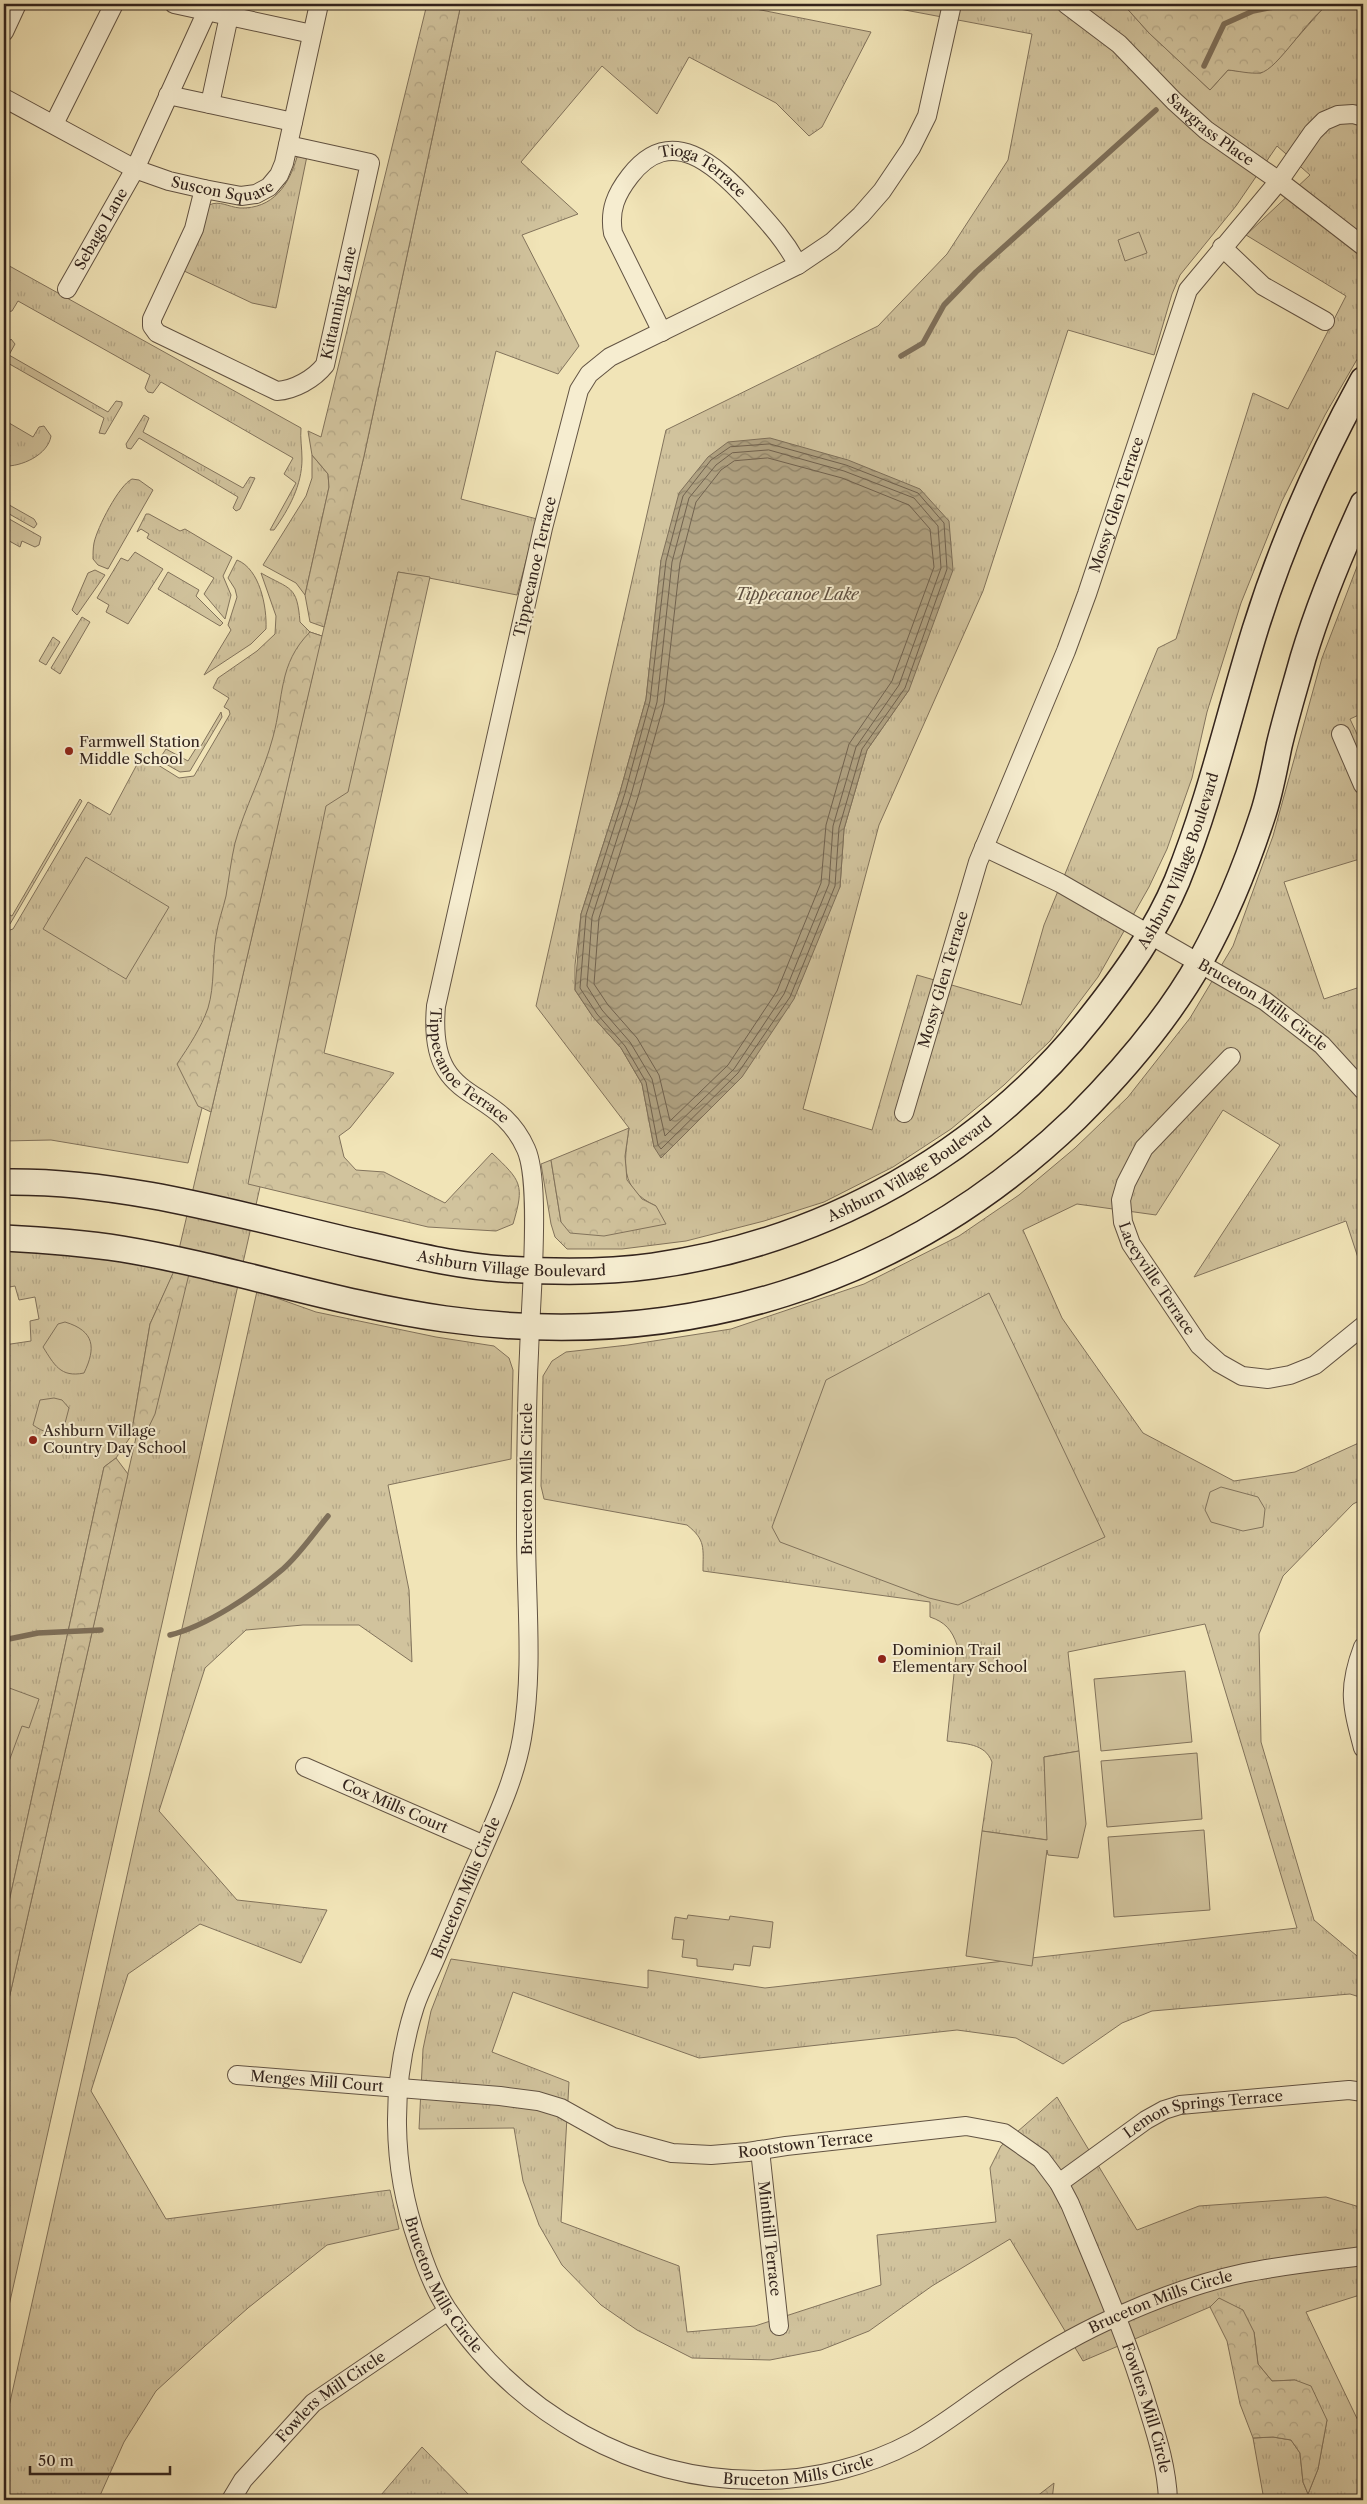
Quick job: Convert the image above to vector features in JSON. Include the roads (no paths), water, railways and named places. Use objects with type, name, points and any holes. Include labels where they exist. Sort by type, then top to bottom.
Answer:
[{"type":"main road","name":"Ashburn Village Boulevard","points":[[4,1182],[33,1181],[103,1188],[169,1200],[431,1260],[498,1269],[533,1271],[642,1267],[713,1255],[774,1238],[828,1218],[900,1183],[942,1157],[978,1130],[1050,1065],[1110,993],[1150,935],[1176,883],[1209,791],[1255,628],[1276,568],[1300,507],[1363,380]]},
{"type":"main road","points":[[4,1238],[71,1242],[160,1257],[344,1300],[441,1319],[530,1328],[623,1326],[660,1323],[707,1314],[753,1303],[808,1286],[851,1271],[892,1251],[979,1198],[1057,1136],[1126,1066],[1161,1020],[1200,963],[1229,903],[1264,813],[1285,722],[1304,654],[1324,595],[1363,504]]},
{"type":"street","points":[[4,32],[17,4]]},
{"type":"street","points":[[54,124],[114,4]]},
{"type":"street","points":[[174,4],[312,34]]},
{"type":"street","name":"Suscon Square","points":[[4,98],[135,169],[169,181],[204,189],[241,196],[256,194],[269,187],[279,175],[288,145],[319,4]]},
{"type":"street","name":"Tippecanoe Terrace","points":[[533,1271],[534,1208],[530,1156],[513,1128],[501,1116],[462,1088],[443,1067],[436,1049],[434,1032],[436,1006],[543,528],[579,390],[589,374],[600,363],[798,265],[832,242],[862,215],[882,191],[918,136],[933,97],[952,4]]},
{"type":"street","name":"Sawgrass Place","points":[[1066,4],[1087,10],[1174,101],[1206,130],[1279,181],[1363,246]]},
{"type":"street","name":"Sebago Lane","points":[[67,289],[135,169],[207,11]]},
{"type":"street","points":[[210,104],[229,16]]},
{"type":"street","points":[[168,95],[292,122]]},
{"type":"street","name":"Mossy Glen Terrace","points":[[904,1113],[984,847],[1066,651],[1084,602],[1182,304],[1197,278],[1279,181],[1313,132],[1324,121],[1338,115],[1353,114],[1363,117]]},
{"type":"street","name":"Kittanning Lane","points":[[204,189],[194,229],[152,319],[152,326],[158,333],[277,391],[287,390],[313,377],[325,364],[370,163],[288,145]]},
{"type":"street","name":"Tioga Terrace","points":[[662,332],[613,233],[611,217],[613,203],[620,189],[638,166],[650,157],[664,152],[681,151],[696,156],[719,170],[783,238],[798,265]]},
{"type":"street","points":[[1222,247],[1263,286],[1325,321]]},
{"type":"street","points":[[1340,734],[1363,785]]},
{"type":"street","points":[[984,847],[1060,883],[1150,935]]},
{"type":"street","name":"Bruceton Mills Circle","points":[[1150,935],[1265,1001],[1294,1022],[1322,1045],[1363,1090]]},
{"type":"street","name":"Laceyville Terrace","points":[[1231,1057],[1144,1148],[1126,1182],[1121,1200],[1123,1222],[1131,1244],[1199,1344],[1220,1363],[1242,1376],[1268,1379],[1290,1375],[1315,1365],[1363,1326]]},
{"type":"street","name":"Bruceton Mills Circle","points":[[533,1271],[526,1525],[526,1589],[530,1627],[529,1684],[520,1747],[510,1787],[415,2006],[397,2087],[395,2126],[399,2166],[409,2218],[425,2263],[448,2311],[497,2370],[530,2400],[584,2437],[627,2457],[668,2468],[746,2480],[772,2480],[824,2474],[846,2468],[910,2444],[947,2422],[1028,2365],[1117,2316],[1196,2287],[1241,2273],[1363,2256]]},
{"type":"street","points":[[1363,1647],[1355,1668],[1351,1698],[1363,1748]]},
{"type":"street","name":"Cox Mills Court","points":[[305,1767],[484,1845]]},
{"type":"street","name":"Menges Mill Court","points":[[237,2075],[397,2087]]},
{"type":"street","name":"Rootstown Terrace","points":[[397,2087],[538,2101],[561,2108],[613,2137],[672,2153],[711,2155],[966,2126],[1004,2133],[1042,2159],[1059,2183],[1117,2316]]},
{"type":"street","name":"Lemon Springs Terrace","points":[[1059,2183],[1146,2120],[1180,2105],[1349,2090],[1363,2092]]},
{"type":"street","name":"Minthill Terrace","points":[[760,2150],[779,2326]]},
{"type":"street","name":"Fowlers Mill Circle","points":[[231,2500],[243,2480],[313,2403],[448,2311]]},
{"type":"street","name":"Fowlers Mill Circle","points":[[1117,2316],[1136,2366],[1158,2439],[1168,2485],[1168,2500]]},
{"type":"water","name":"Tippecanoe Lake","points":[[770,438],[848,460],[920,489],[949,521],[953,570],[909,690],[867,750],[844,829],[840,887],[794,999],[742,1077],[661,1158],[654,1147],[642,1084],[621,1048],[593,1017],[575,990],[581,914],[620,792],[646,699],[661,560],[679,493],[708,457],[728,442]]},
{"type":"waterway","points":[[1204,66],[1224,24],[1253,11],[1289,4]]},
{"type":"waterway","points":[[901,356],[923,343],[944,305],[976,272],[1156,110]]},
{"type":"waterway","points":[[170,1635],[184,1631],[214,1617],[258,1589],[289,1563],[328,1516]]},
{"type":"waterway","points":[[4,1640],[38,1633],[101,1630]]},
{"type":"place","name":"Farmwell Station Middle School","points":[[69,751]]},
{"type":"place","name":"Ashburn Village Country Day School","points":[[33,1440]]},
{"type":"place","name":"Dominion Trail Elementary School","points":[[882,1659]]}]
